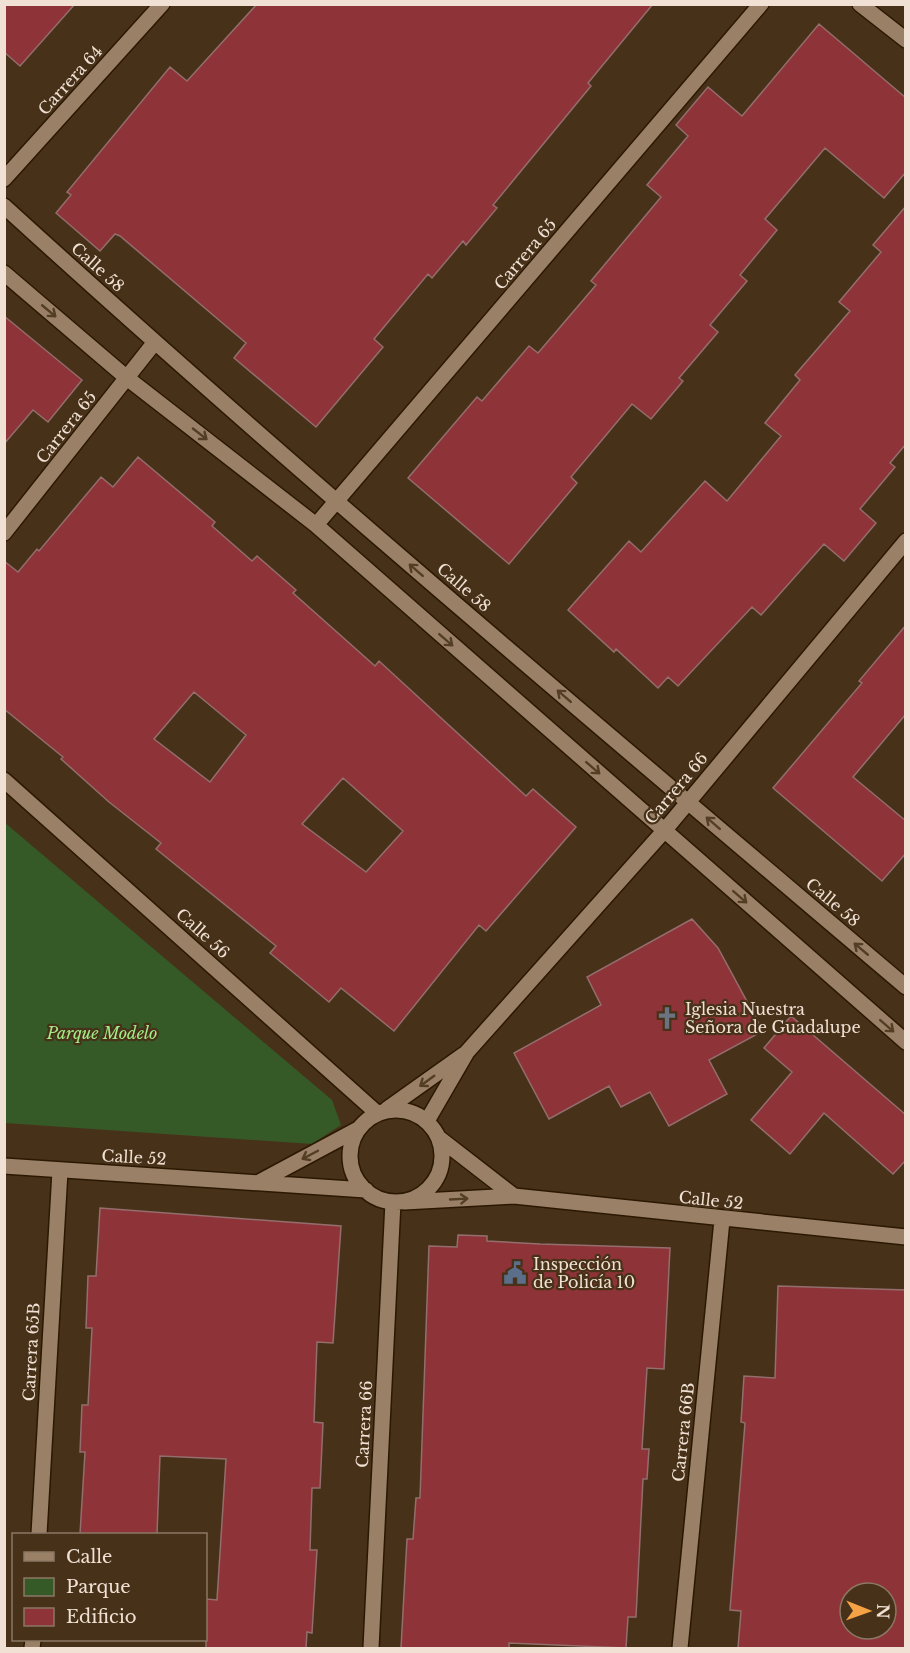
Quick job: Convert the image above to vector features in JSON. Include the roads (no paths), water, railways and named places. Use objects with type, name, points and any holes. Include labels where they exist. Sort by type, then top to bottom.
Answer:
[{"type":"street","name":"Carrera 64","points":[[4,179],[162,4]]},
{"type":"street","name":"Carrera 65","points":[[316,525],[761,4]]},
{"type":"street","points":[[860,4],[906,40]]},
{"type":"street","name":"Calle 58","points":[[4,206],[337,502],[906,987]]},
{"type":"street","points":[[4,273],[127,378],[316,525],[906,1042]]},
{"type":"street","name":"Carrera 65","points":[[4,533],[155,342]]},
{"type":"street","name":"Carrera 66","points":[[427,1121],[468,1052],[664,831],[906,541]]},
{"type":"street","name":"Calle 56","points":[[4,780],[382,1112]]},
{"type":"street","name":"Carrera 66","points":[[382,1112],[468,1052]]},
{"type":"street","points":[[261,1181],[358,1129],[382,1112],[401,1109],[415,1113],[427,1121],[439,1138],[514,1196]]},
{"type":"street","points":[[358,1129],[351,1149],[352,1167],[357,1179],[366,1190]]},
{"type":"street","points":[[399,1202],[417,1197],[437,1178],[442,1165],[439,1138]]},
{"type":"street","name":"Calle 52","points":[[4,1166],[60,1172],[261,1181],[366,1190],[374,1196],[399,1202],[514,1196],[722,1220],[906,1237]]},
{"type":"street","name":"Carrera 65B","points":[[39,1533],[60,1172]]},
{"type":"street","name":"Carrera 66","points":[[371,1648],[399,1202]]},
{"type":"street","name":"Carrera 66B","points":[[680,1648],[722,1220]]},
{"type":"place","name":"Iglesia Nuestra Señora de Guadalupe","points":[[667,1018]]},
{"type":"place","name":"Inspección de Policía 10","points":[[515,1273]]},
{"type":"park label","name":"Parque Modelo","points":[[102,1033]]}]
